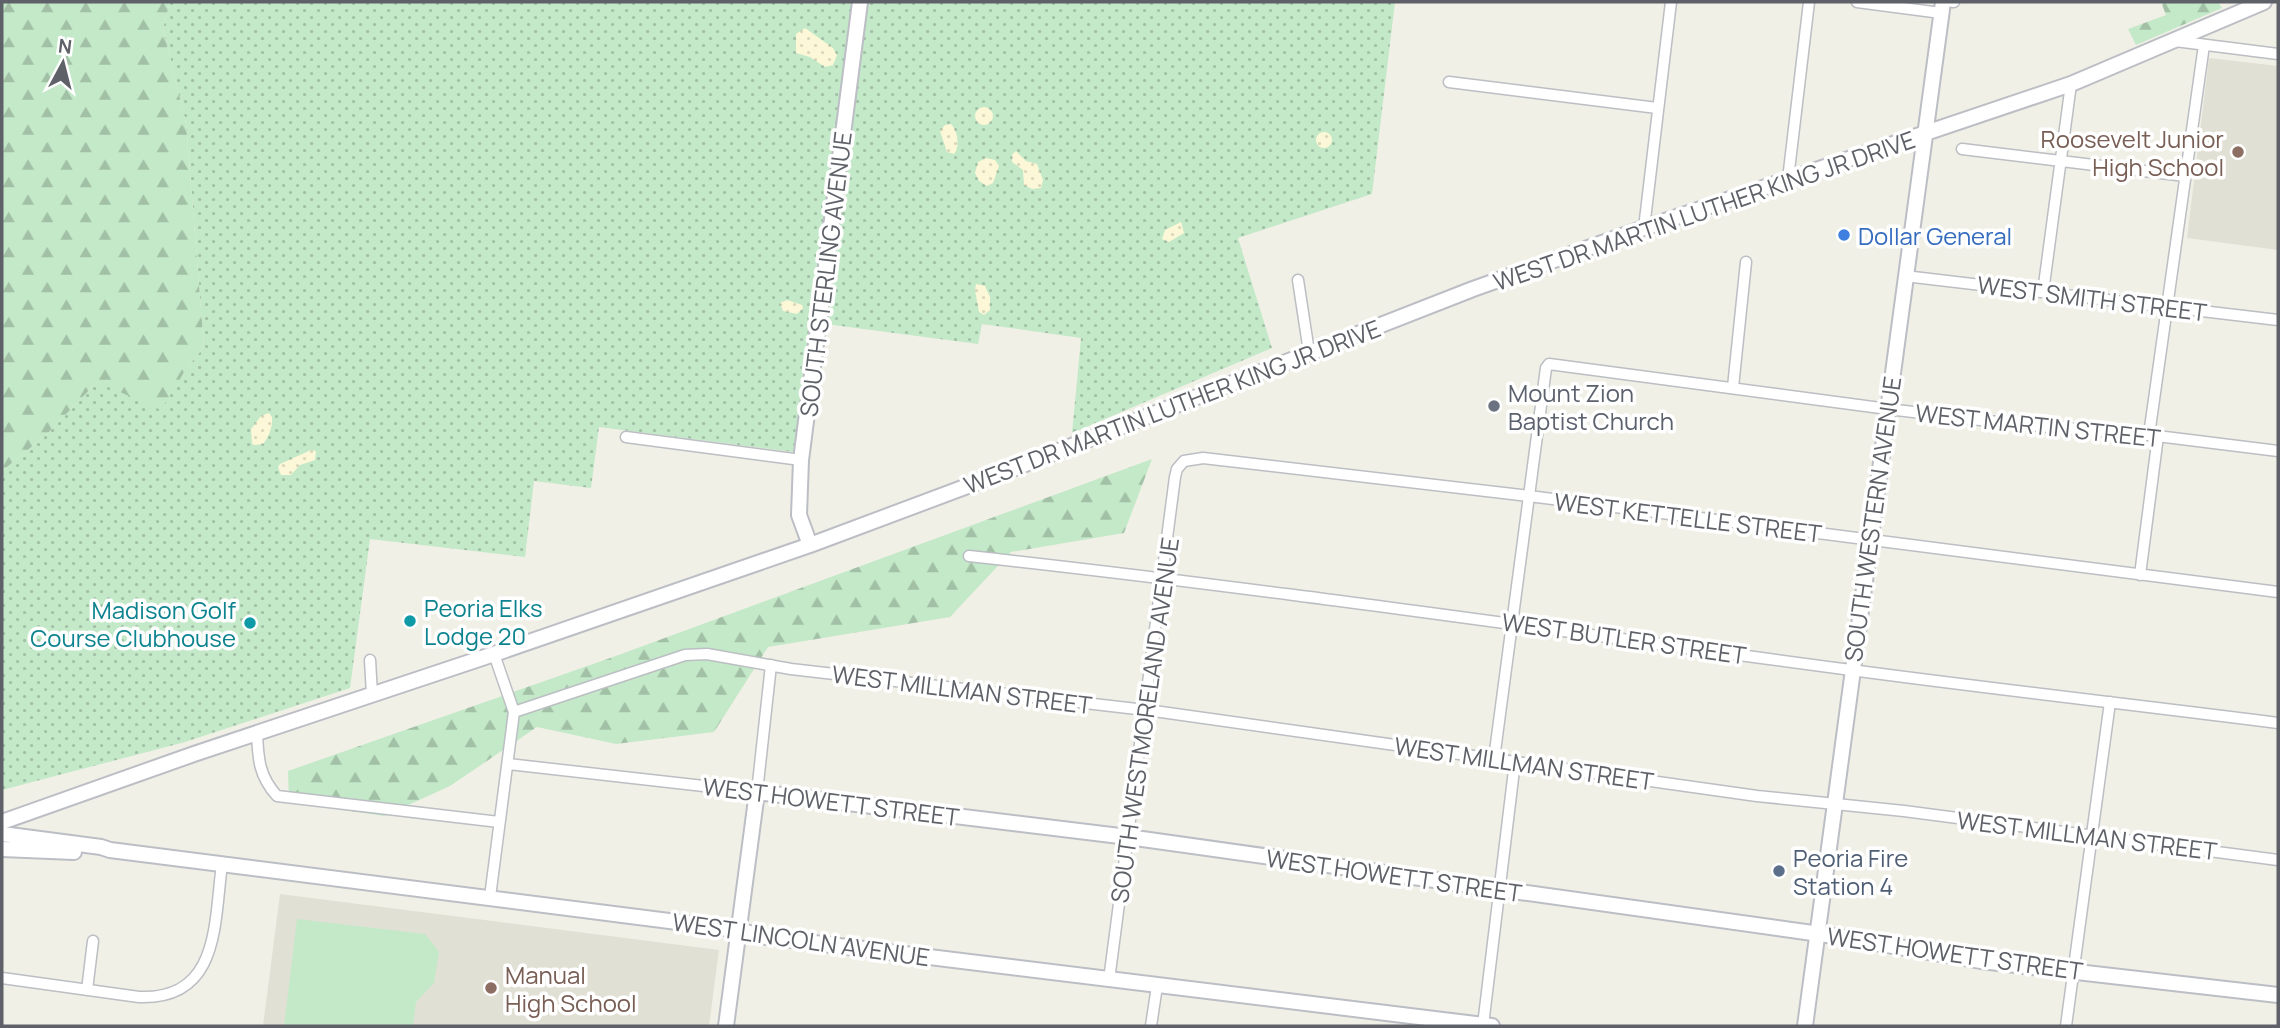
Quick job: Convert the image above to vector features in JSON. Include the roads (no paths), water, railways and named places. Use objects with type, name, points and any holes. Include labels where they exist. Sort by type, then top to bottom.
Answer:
[{"type":"main road","name":"SOUTH STERLING AVENUE","points":[[810,545],[799,515],[801,460],[860,2]]},
{"type":"main road","name":"WEST DR MARTIN LUTHER KING JR DRIVE","points":[[4,830],[6,824],[18,816],[75,795],[810,545],[1461,294],[1644,228],[2071,84],[2264,2]]},
{"type":"main road","name":"SOUTH WESTERN AVENUE","points":[[1805,1026],[1905,276],[1947,4]]},
{"type":"main road","name":"WEST HOWETT STREET","points":[[757,792],[1128,836],[1816,933],[1982,961],[2278,995]]},
{"type":"main road","points":[[726,1026],[757,792]]},
{"type":"main road","name":"WEST DR MARTIN LUTHER KING JR DRIVE","points":[[2,813],[75,795]]},
{"type":"main road","name":"WEST LINCOLN AVENUE","points":[[4,830],[110,850],[740,930],[758,936],[1480,1025]]},
{"type":"main road","name":"WEST LINCOLN AVENUE","points":[[2,849],[86,852],[110,850]]},
{"type":"street","points":[[1644,228],[1671,2]]},
{"type":"street","points":[[1788,180],[1809,2]]},
{"type":"street","points":[[1857,2],[1947,4]]},
{"type":"street","points":[[2174,41],[2278,54]]},
{"type":"street","points":[[2140,575],[2168,306],[2204,45]]},
{"type":"street","points":[[1449,82],[1657,108]]},
{"type":"street","points":[[2043,292],[2071,84]]},
{"type":"street","points":[[1962,149],[2185,176]]},
{"type":"street","points":[[1733,387],[1746,262]]},
{"type":"street","name":"WEST SMITH STREET","points":[[1905,276],[2278,320]]},
{"type":"street","points":[[1298,279],[1309,352]]},
{"type":"street","name":"WEST MARTIN STREET","points":[[1529,496],[1546,368],[1549,364],[1888,409],[2278,451]]},
{"type":"street","points":[[626,437],[801,460]]},
{"type":"street","name":"WEST KETTELLE STREET","points":[[1182,462],[1203,458],[1529,496],[2278,592]]},
{"type":"street","name":"SOUTH WESTMORELAND AVENUE","points":[[1109,980],[1175,477],[1182,462]]},
{"type":"street","points":[[1494,759],[1529,496]]},
{"type":"street","name":"WEST BUTLER STREET","points":[[970,556],[1163,577],[1852,670],[2278,723]]},
{"type":"street","points":[[490,897],[514,712],[494,654]]},
{"type":"street","name":"WEST MILLMAN STREET","points":[[514,712],[685,655],[707,654],[791,669],[1144,710],[1834,805],[1904,811],[2278,860]]},
{"type":"street","points":[[370,660],[372,694]]},
{"type":"street","points":[[757,792],[771,665]]},
{"type":"street","points":[[2066,1026],[2110,702]]},
{"type":"street","points":[[257,733],[257,754],[264,781],[277,796],[499,822]]},
{"type":"street","points":[[1480,1025],[1515,762]]},
{"type":"street","name":"WEST HOWETT STREET","points":[[508,764],[757,792]]},
{"type":"street","points":[[2,978],[153,997],[169,994],[189,985],[208,957],[222,864]]},
{"type":"street","points":[[87,990],[93,941]]},
{"type":"street","points":[[1151,1026],[1157,986]]},
{"type":"place","name":"Roosevelt Junior High School","points":[[2238,152]]},
{"type":"place","name":"Dollar General","points":[[1844,235]]},
{"type":"place","name":"Mount Zion Baptist Church","points":[[1494,406]]},
{"type":"place","name":"Peoria Elks Lodge 20","points":[[410,621]]},
{"type":"place","name":"Madison Golf Course Clubhouse","points":[[250,623]]},
{"type":"place","name":"Peoria Fire Station 4","points":[[1779,871]]},
{"type":"place","name":"Manual High School","points":[[491,988]]}]
